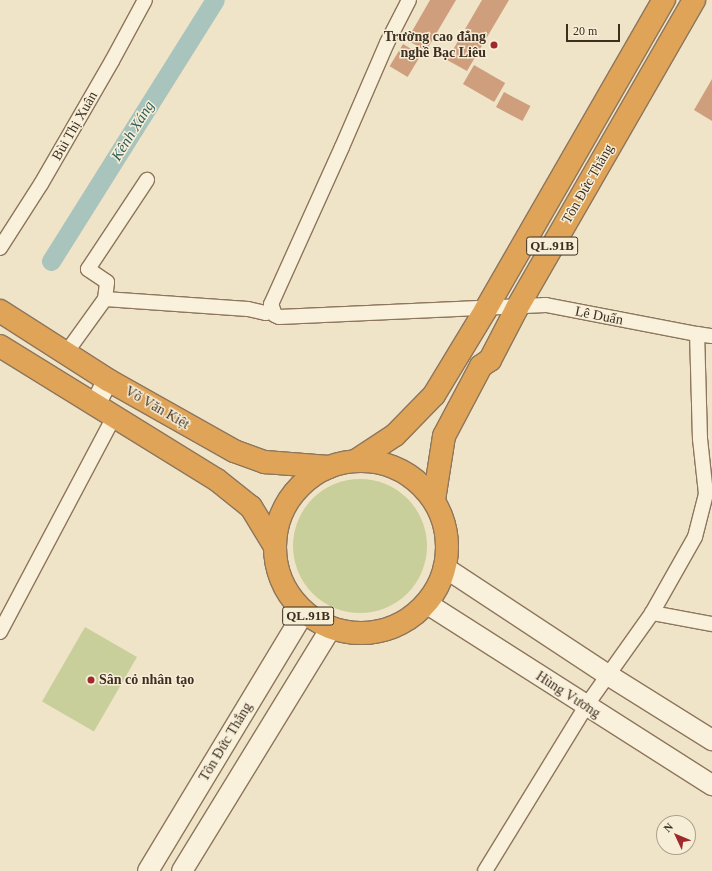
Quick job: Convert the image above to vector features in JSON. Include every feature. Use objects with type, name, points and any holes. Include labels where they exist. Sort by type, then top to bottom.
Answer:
[{"type":"highway","name":"Tôn Đức Thắng","points":[[357,460],[395,435],[434,395],[486,309],[664,0]]},
{"type":"highway","name":"Tôn Đức Thắng","points":[[434,500],[444,436],[481,366],[490,360],[517,308],[694,0]]},
{"type":"highway","name":"Võ Văn Kiệt","points":[[0,311],[108,380],[234,451],[265,462],[329,467]]},
{"type":"highway","name":"QL.91B","points":[[0,346],[217,480],[251,507],[274,545]]},
{"type":"highway","name":"Tôn Đức Thắng","points":[[357,460],[372,461],[400,470],[413,478],[434,500],[442,518],[447,538],[447,558],[439,583],[426,603],[410,618],[395,626],[380,631],[363,634],[347,632],[331,628],[304,612],[293,602],[282,582],[275,560],[274,545],[279,520],[290,498],[307,480],[329,467],[357,460]]},
{"type":"street","name":"Bùi Thị Xuân","points":[[0,248],[41,184],[112,61],[145,0]]},
{"type":"street","points":[[105,299],[248,310],[266,313],[272,310],[271,304],[342,147],[386,43],[408,0]]},
{"type":"street","points":[[66,353],[105,299],[107,282],[88,268],[124,212],[147,180]]},
{"type":"street","name":"Lê Duẩn","points":[[272,310],[275,315],[279,317],[517,308],[546,305],[712,336]]},
{"type":"street","points":[[485,871],[586,706],[652,613],[695,537],[706,494],[700,439],[697,334]]},
{"type":"street","points":[[95,405],[108,380]]},
{"type":"street","points":[[0,632],[114,417]]},
{"type":"street","points":[[444,567],[608,675],[712,740]]},
{"type":"street","name":"Hùng Vương","points":[[426,603],[712,785]]},
{"type":"street","name":"Tôn Đức Thắng","points":[[148,871],[304,612]]},
{"type":"street","points":[[652,613],[712,624]]},
{"type":"street","points":[[182,871],[331,628]]},
{"type":"green space","points":[[367,479],[380,481],[408,498],[425,526],[427,546],[425,566],[408,594],[380,611],[353,613],[340,611],[312,594],[295,566],[293,539],[295,526],[312,498],[340,481]]},
{"type":"green space","name":"Sân cỏ nhân tạo","points":[[85,627],[137,657],[94,731],[42,701]]},
{"type":"building","points":[[430,0],[456,0],[426,51],[407,40]]},
{"type":"building","points":[[482,0],[509,0],[467,71],[447,60]]},
{"type":"building","points":[[403,44],[421,55],[408,77],[390,66]]},
{"type":"building","points":[[474,65],[505,83],[494,102],[463,84]]},
{"type":"building","points":[[712,79],[712,121],[694,110]]},
{"type":"building","points":[[504,92],[530,106],[523,121],[496,107]]},
{"type":"waterway","name":"Kênh Xáng","points":[[51,261],[215,0]]},
{"type":"place","name":"Trường cao đẳng nghề Bạc Liêu","points":[[494,45]]},
{"type":"place","name":"Sân cỏ nhân tạo","points":[[91,680]]}]
